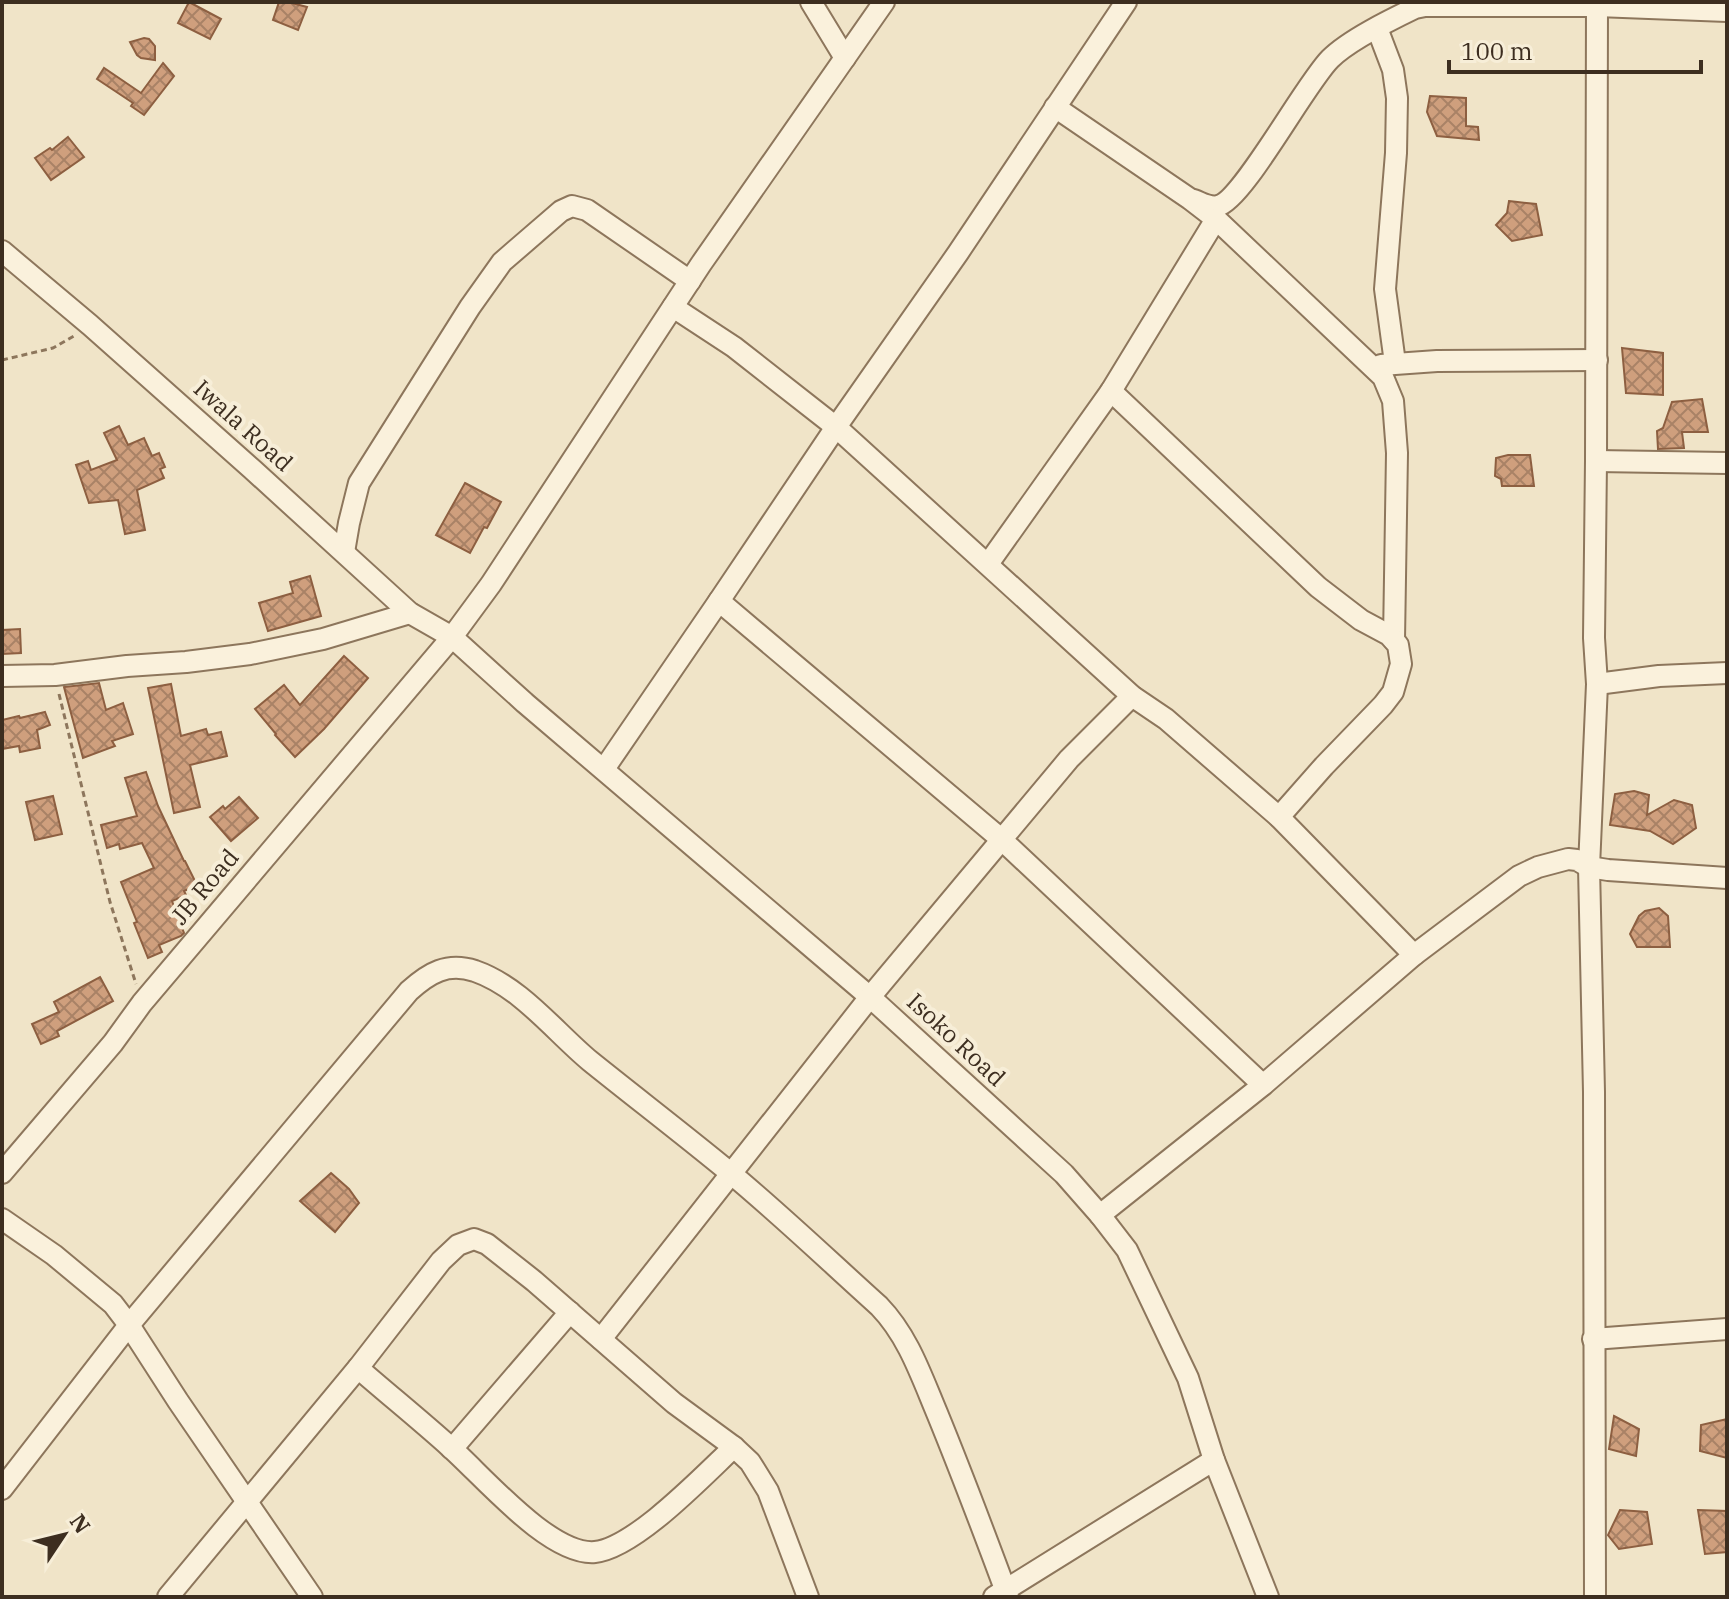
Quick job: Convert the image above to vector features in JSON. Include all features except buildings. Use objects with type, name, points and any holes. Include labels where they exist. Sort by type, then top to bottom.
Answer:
[{"type":"street","points":[[811,2],[845,58]]},
{"type":"street","name":"JB Road","points":[[2,1173],[452,637],[491,584],[690,281],[884,2]]},
{"type":"street","points":[[1595,1597],[1594,1078],[1589,867],[1597,684],[1594,638],[1597,4]]},
{"type":"street","points":[[1190,199],[1211,206],[1227,202],[1329,60],[1344,47],[1404,13],[1425,6],[1597,4],[1727,11]]},
{"type":"street","points":[[604,769],[958,253],[1119,5]]},
{"type":"street","points":[[1377,28],[1393,70],[1397,98],[1396,153],[1385,289],[1395,363]]},
{"type":"street","points":[[1055,107],[1216,219],[1383,377],[1393,401],[1397,453],[1394,640]]},
{"type":"street","points":[[344,552],[359,483],[470,307],[502,262],[561,211],[572,206],[587,210],[690,281]]},
{"type":"street","points":[[988,564],[1111,391],[1216,219]]},
{"type":"street","name":"Iwala Road","points":[[2,251],[90,325],[410,613],[452,637]]},
{"type":"street","points":[[673,307],[734,347],[836,427],[1132,696],[1166,719],[1279,817],[1414,955]]},
{"type":"street","points":[[1373,366],[1395,363],[1597,360]]},
{"type":"street","points":[[1111,391],[1318,587],[1343,608],[1385,632],[1400,651],[1401,664],[1393,692],[1279,817]]},
{"type":"street","points":[[1596,461],[1727,463]]},
{"type":"street","points":[[719,601],[1001,839],[1263,1085]]},
{"type":"street","points":[[2,676],[55,675],[250,654],[323,639],[410,613]]},
{"type":"street","name":"Isoko Road","points":[[452,637],[870,997],[1064,1174],[1100,1215],[1127,1250],[1188,1378],[1214,1460],[1268,1597]]},
{"type":"street","points":[[1597,684],[1659,676],[1727,673]]},
{"type":"street","points":[[601,1339],[870,997],[1069,759],[1132,696]]},
{"type":"street","points":[[1100,1215],[1263,1085],[1414,955],[1519,876],[1568,859],[1589,867],[1629,872],[1727,878]]},
{"type":"street","points":[[2,1489],[129,1325],[383,1020],[426,976],[444,968],[472,970],[496,981],[523,1000],[587,1058],[730,1173],[879,1306],[900,1330],[919,1369],[960,1467],[1002,1595],[1070,1548],[1214,1460]]},
{"type":"street","points":[[2,1219],[54,1255],[113,1304],[312,1597]]},
{"type":"street","points":[[168,1597],[358,1368],[441,1261],[465,1241],[474,1239],[487,1244],[534,1281],[674,1403],[750,1462],[768,1491],[808,1597]]},
{"type":"street","points":[[452,1449],[570,1312]]},
{"type":"street","points":[[1593,1339],[1727,1329]]},
{"type":"street","points":[[358,1368],[452,1449],[521,1515],[543,1532],[578,1550],[594,1552],[626,1540],[654,1521],[734,1447]]},
{"type":"path","points":[[2,360],[53,348],[90,325]]},
{"type":"path","points":[[55,675],[110,902],[142,1003]]}]
